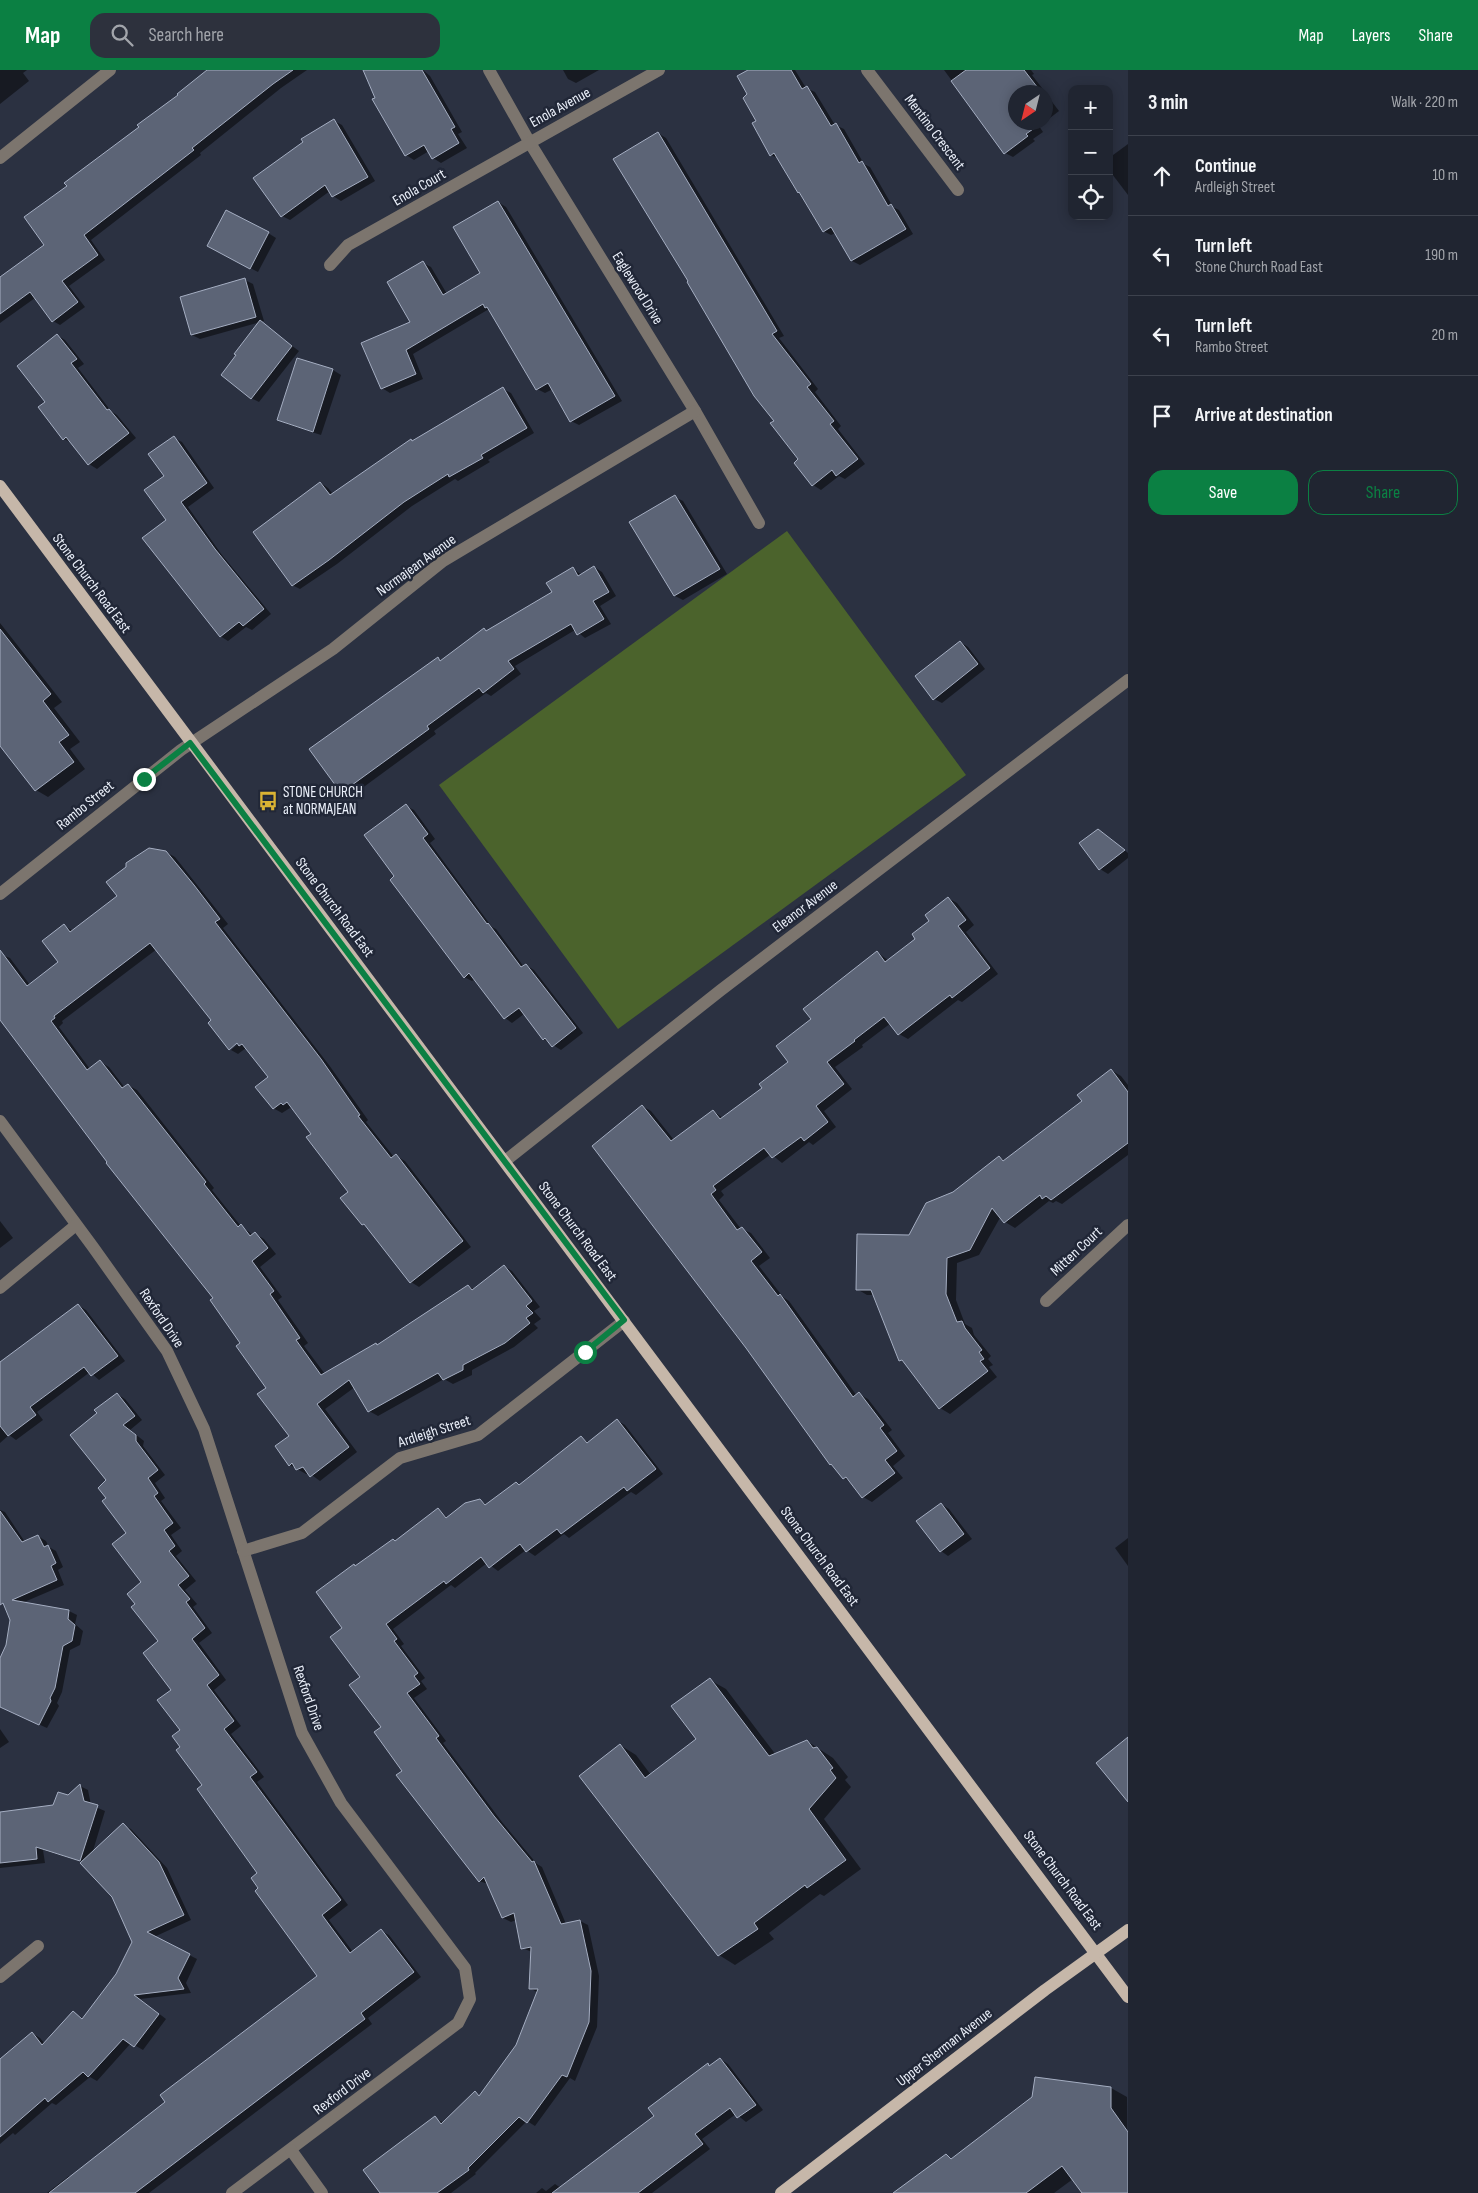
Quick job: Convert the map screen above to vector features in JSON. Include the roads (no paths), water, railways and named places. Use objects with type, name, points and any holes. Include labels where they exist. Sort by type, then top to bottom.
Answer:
[{"type":"main road","name":"Stone Church Road East","points":[[0,486],[1128,1997]]},
{"type":"main road","name":"Upper Sherman Avenue","points":[[781,2193],[1045,1990],[1128,1930]]},
{"type":"street","name":"Eaglewood Drive","points":[[489,70],[530,142],[695,411],[759,523]]},
{"type":"street","name":"Enola Avenue","points":[[530,142],[659,70]]},
{"type":"street","name":"Mentino Crescent","points":[[868,70],[958,190]]},
{"type":"street","points":[[0,158],[103,72]]},
{"type":"street","name":"Enola Court","points":[[330,265],[348,246],[530,142]]},
{"type":"street","name":"Normajean Avenue","points":[[190,743],[333,649],[443,561],[695,411]]},
{"type":"street","name":"Eleanor Avenue","points":[[505,1161],[721,990],[1128,680]]},
{"type":"street","name":"Rambo Street","points":[[0,894],[190,743]]},
{"type":"street","name":"Rexford Drive","points":[[0,1121],[167,1351],[204,1429],[302,1734],[341,1803],[465,1968],[470,1999],[458,2023],[232,2193]]},
{"type":"street","points":[[0,1288],[76,1225]]},
{"type":"street","name":"Mitten Court","points":[[1046,1301],[1128,1225]]},
{"type":"street","name":"Ardleigh Street","points":[[243,1551],[302,1533],[400,1458],[478,1435],[624,1320]]},
{"type":"street","points":[[0,1977],[38,1946]]},
{"type":"street","points":[[291,2150],[322,2193]]},
{"type":"place","name":"STONE CHURCH at NORMAJEAN","points":[[268,801]]}]
